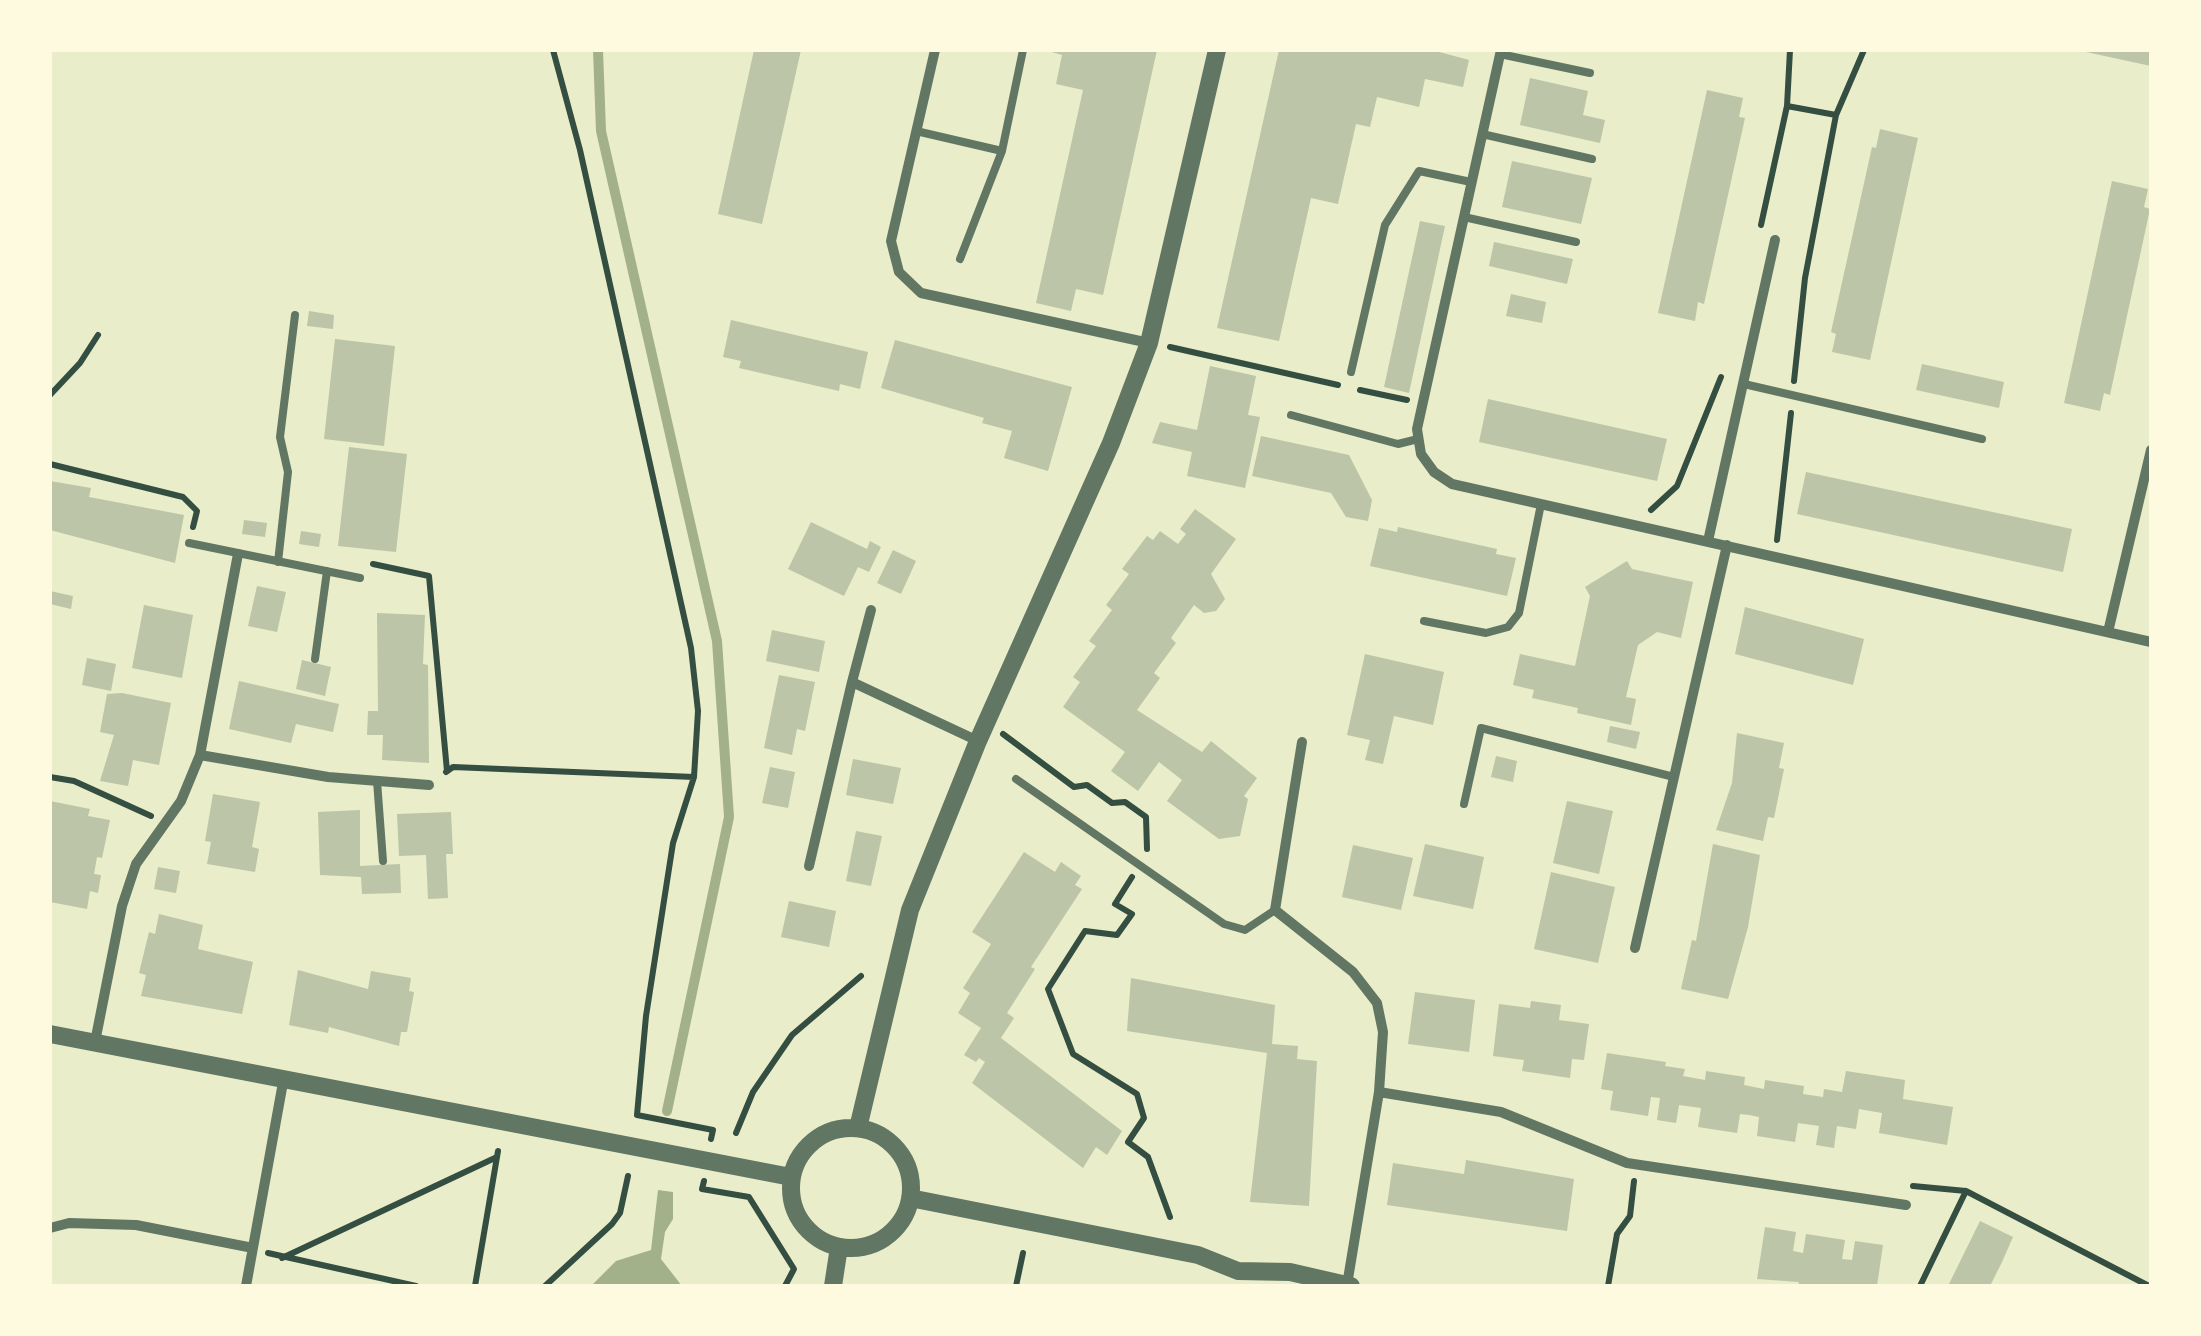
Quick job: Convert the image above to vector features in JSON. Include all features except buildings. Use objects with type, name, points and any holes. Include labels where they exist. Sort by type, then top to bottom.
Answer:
[{"type":"street","points":[[935,50],[891,241],[899,272],[921,293],[1149,343]]},
{"type":"street","points":[[858,1128],[910,910],[986,722],[1110,444],[1149,343],[1218,50]]},
{"type":"street","points":[[1500,52],[1422,404],[1420,454],[1434,472],[1452,484],[2151,642]]},
{"type":"street","points":[[1708,541],[1775,240]]},
{"type":"street","points":[[2108,632],[2151,450]]},
{"type":"street","points":[[1635,948],[1726,544]]},
{"type":"street","points":[[95,1042],[122,906],[136,864],[181,801],[200,755],[238,554]]},
{"type":"street","points":[[810,866],[871,610]]},
{"type":"street","points":[[852,682],[978,741]]},
{"type":"street","points":[[910,1198],[1172,1249],[1238,1270],[1290,1272],[1349,1286],[1379,1092],[1383,1032],[1376,1003],[1352,972],[1275,910],[1302,742]]},
{"type":"street","points":[[200,755],[430,785]]},
{"type":"street","points":[[50,1034],[284,1076],[791,1178]]},
{"type":"street","points":[[246,1286],[284,1076]]},
{"type":"street","points":[[1379,1092],[1501,1112],[1602,1156],[1636,1165],[1906,1205]]},
{"type":"street","points":[[858,1128],[893,1144],[904,1160],[910,1198],[897,1227],[885,1238],[871,1245],[839,1247],[807,1229],[796,1214],[791,1178],[796,1160],[822,1134],[858,1128]]},
{"type":"street","points":[[50,1228],[69,1224],[136,1225],[253,1248]]},
{"type":"street","points":[[833,1286],[839,1247]]},
{"type":"lane","points":[[960,259],[1002,151],[1023,50]]},
{"type":"lane","points":[[1500,52],[1590,73]]},
{"type":"lane","points":[[916,131],[1002,151]]},
{"type":"lane","points":[[1482,134],[1592,159]]},
{"type":"lane","points":[[1351,372],[1385,226],[1419,171],[1471,182]]},
{"type":"lane","points":[[1464,217],[1576,242]]},
{"type":"lane","points":[[278,562],[288,472],[280,437],[294,315]]},
{"type":"lane","points":[[1744,384],[1982,439]]},
{"type":"lane","points":[[1291,415],[1398,444],[1418,439]]},
{"type":"lane","points":[[1424,621],[1486,632],[1508,627],[1518,612],[1542,504]]},
{"type":"lane","points":[[189,544],[360,578]]},
{"type":"lane","points":[[315,659],[326,572]]},
{"type":"lane","points":[[1464,804],[1481,728],[1674,777]]},
{"type":"lane","points":[[1016,779],[1224,924],[1244,930],[1275,910]]},
{"type":"lane","points":[[377,781],[383,860]]},
{"type":"path","points":[[552,50],[580,150],[691,648],[698,711],[694,777],[673,843],[646,1016],[637,1114],[713,1130],[710,1145]]},
{"type":"path","points":[[1759,234],[1787,106],[1790,50]]},
{"type":"path","points":[[1776,556],[1805,278],[1836,115],[1864,50]]},
{"type":"path","points":[[1787,106],[1836,115]]},
{"type":"path","points":[[50,395],[80,364],[98,334]]},
{"type":"path","points":[[1149,343],[1422,404]]},
{"type":"path","points":[[1636,524],[1677,486],[1728,359]]},
{"type":"path","points":[[50,464],[184,497],[197,511],[189,544]]},
{"type":"path","points":[[360,578],[364,562],[428,576],[447,771]]},
{"type":"path","points":[[986,722],[1074,787],[1087,785],[1112,803],[1125,802],[1146,817],[1147,852],[1115,904],[1132,914],[1117,935],[1085,931],[1048,989],[1073,1054],[1136,1094],[1144,1118],[1128,1142],[1148,1156],[1170,1217]]},
{"type":"path","points":[[430,785],[452,767],[694,777]]},
{"type":"path","points":[[50,777],[74,781],[165,823]]},
{"type":"path","points":[[736,1133],[753,1092],[792,1036],[861,976]]},
{"type":"path","points":[[282,1258],[497,1154],[475,1286]]},
{"type":"path","points":[[1608,1286],[1617,1234],[1630,1216],[1636,1165]]},
{"type":"path","points":[[545,1286],[612,1224],[620,1213],[628,1176]]},
{"type":"path","points":[[1906,1205],[1912,1186],[1966,1191],[2149,1286]]},
{"type":"path","points":[[702,1190],[748,1197],[794,1269],[785,1286]]},
{"type":"path","points":[[1920,1286],[1966,1191]]},
{"type":"path","points":[[253,1248],[282,1258],[416,1286]]},
{"type":"path","points":[[1016,1286],[1022,1253]]},
{"type":"shaded area","points":[[658,1190],[673,1192],[673,1219],[665,1232],[661,1259],[682,1286],[591,1286],[616,1261],[651,1250]]},
{"type":"waterway","points":[[598,50],[601,131],[717,641],[729,817],[667,1111]]}]
